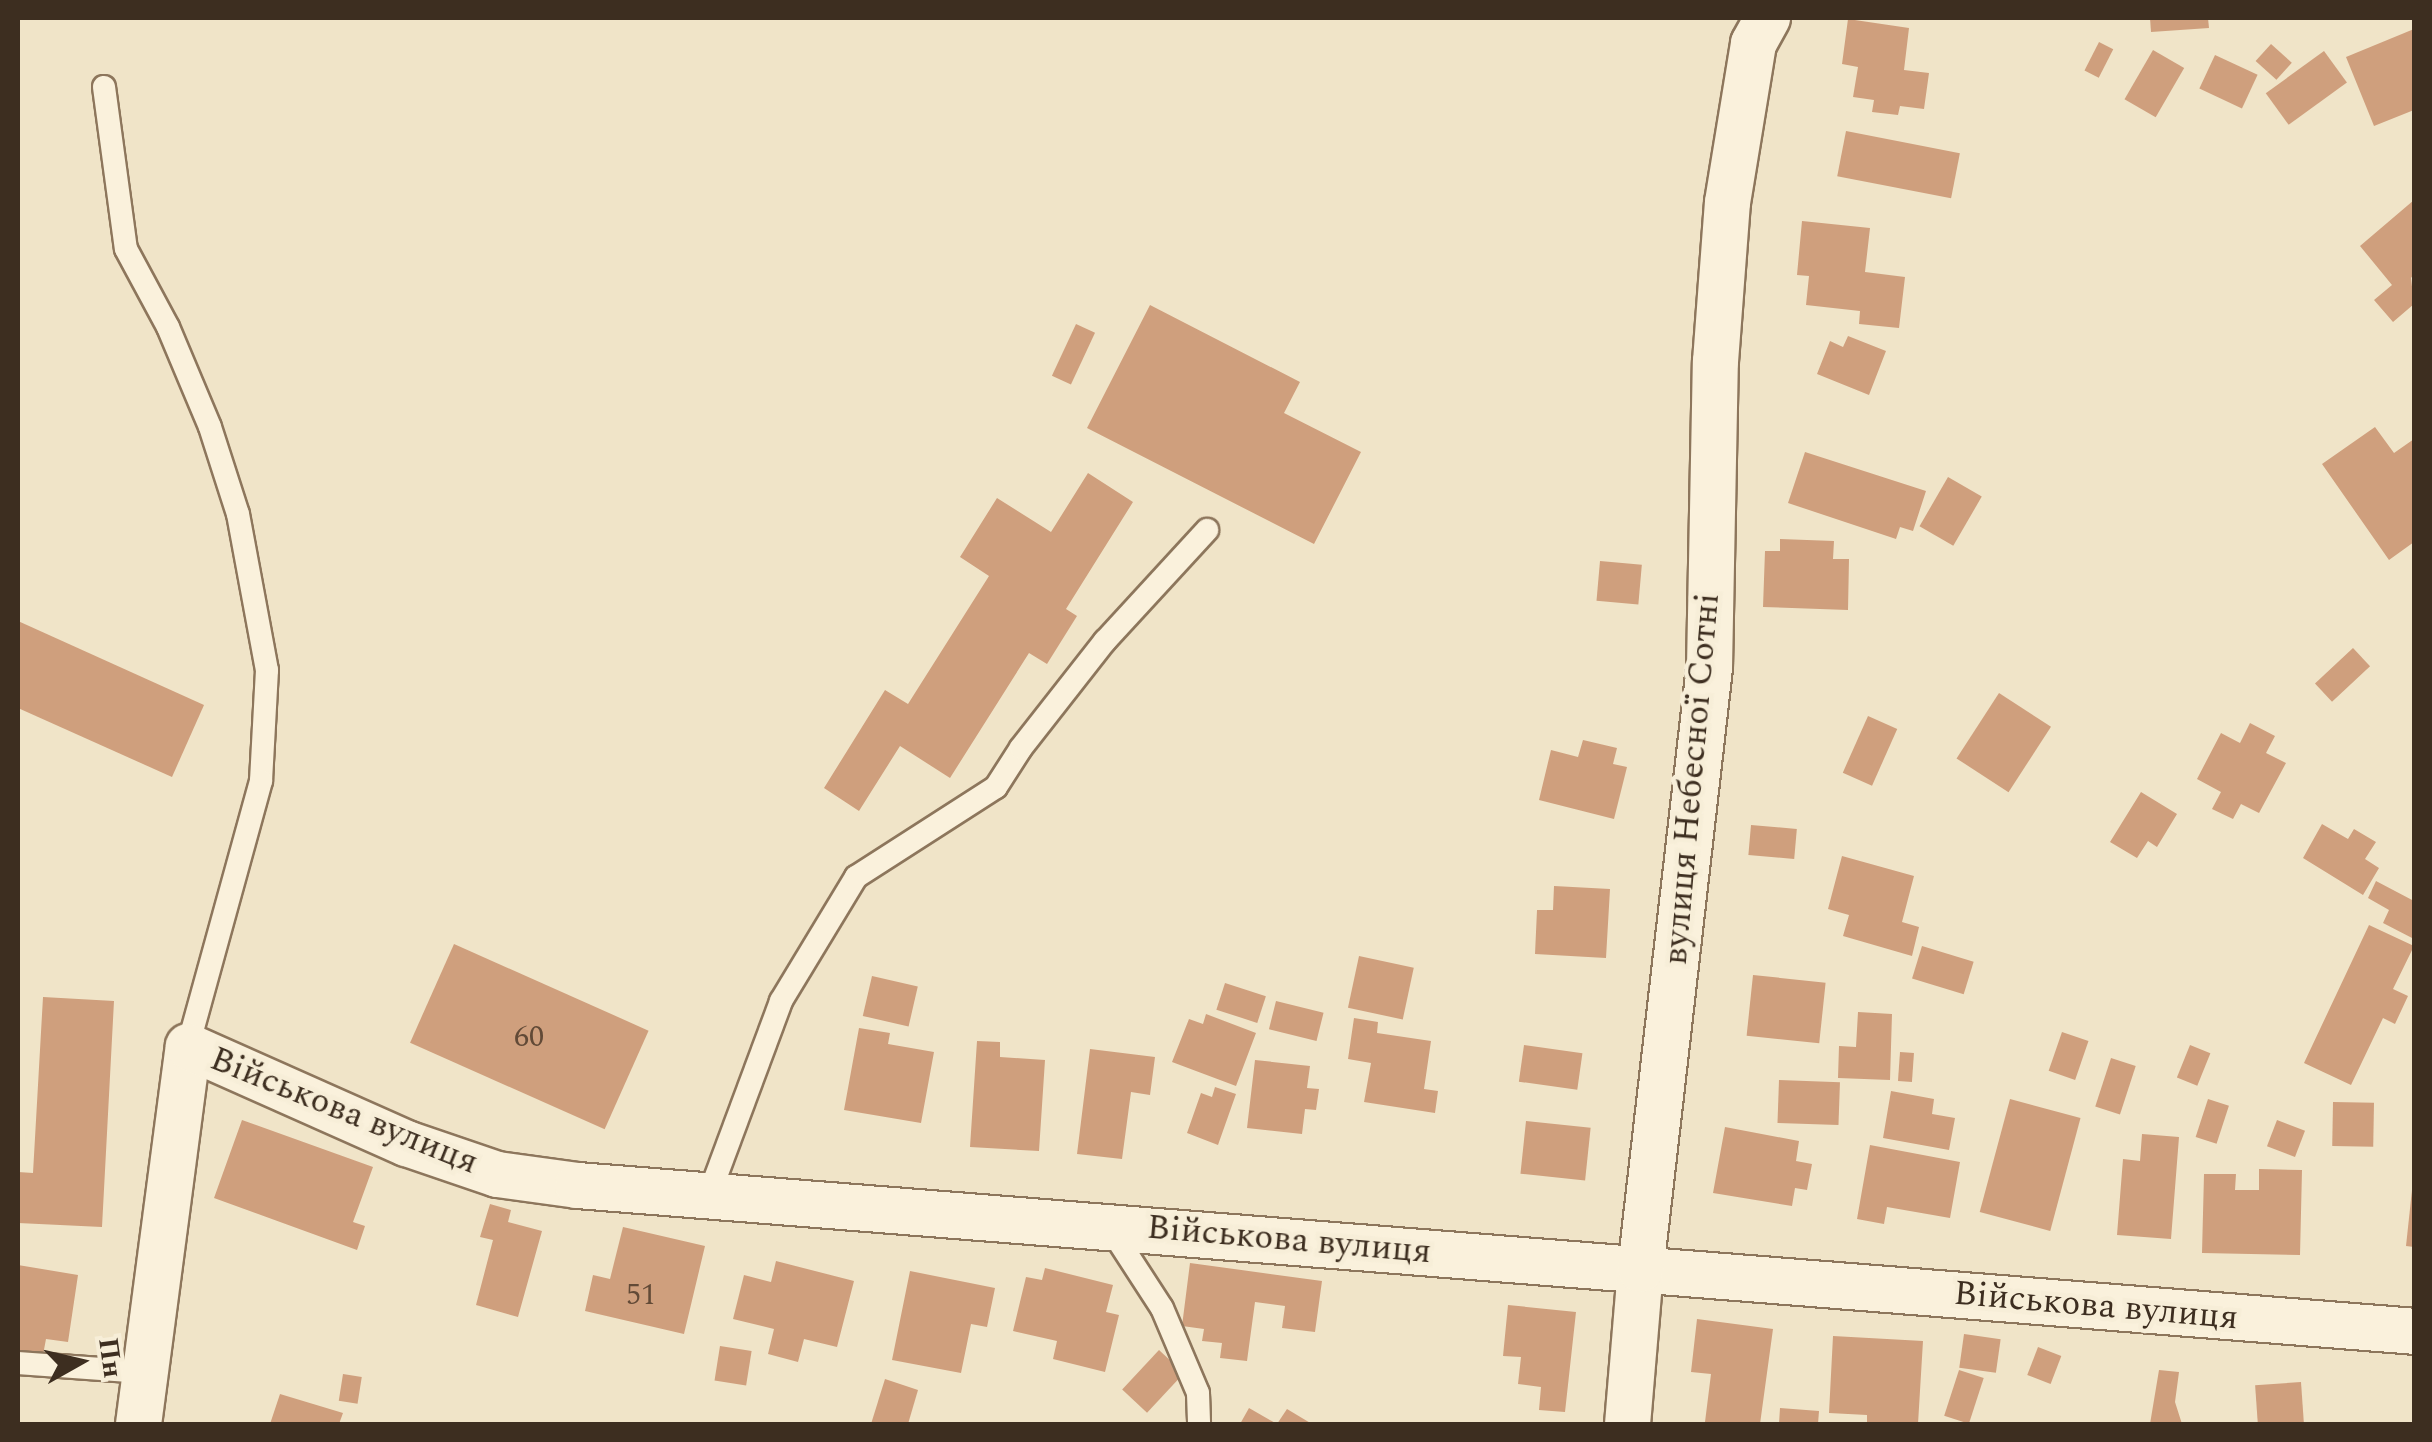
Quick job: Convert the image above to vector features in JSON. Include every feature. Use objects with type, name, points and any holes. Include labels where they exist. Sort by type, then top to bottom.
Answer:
[{"type":"street","name":"вулиця Небесної Сотні","points":[[1627,1424],[1640,1270],[1709,666],[1715,362],[1727,202],[1753,43],[1767,18]]},
{"type":"street","name":"Військова вулиця","points":[[188,1046],[406,1142],[497,1174],[708,1195],[2414,1331]]},
{"type":"street","points":[[138,1424],[188,1046]]},
{"type":"lane","points":[[104,87],[126,249],[168,327],[210,428],[238,514],[266,670],[261,781],[188,1046]]},
{"type":"lane","points":[[708,1195],[781,1001],[856,877],[996,788],[1021,748],[1106,641],[1207,530]]},
{"type":"lane","points":[[1108,1225],[1162,1308],[1198,1392],[1199,1424]]},
{"type":"lane","points":[[18,1363],[143,1372]]},
{"type":"building","points":[[2150,18],[2208,18],[2209,28],[2151,32]]},
{"type":"building","points":[[1848,19],[1909,28],[1904,70],[1929,73],[1924,109],[1900,106],[1898,115],[1872,112],[1874,100],[1853,97],[1858,67],[1842,64]]},
{"type":"building","points":[[2414,29],[2414,110],[2374,126],[2346,57]]},
{"type":"building","points":[[2099,42],[2113,49],[2099,78],[2084,71]]},
{"type":"building","points":[[2271,44],[2292,63],[2276,80],[2256,61]]},
{"type":"building","points":[[2153,50],[2184,68],[2156,117],[2124,99]]},
{"type":"building","points":[[2324,51],[2347,83],[2289,125],[2266,93]]},
{"type":"building","points":[[2215,55],[2258,75],[2242,108],[2199,89]]},
{"type":"building","points":[[1846,131],[1960,153],[1951,198],[1837,176]]},
{"type":"building","points":[[2414,200],[2414,304],[2393,322],[2374,300],[2392,285],[2360,246]]},
{"type":"building","points":[[1802,221],[1870,228],[1865,272],[1905,277],[1899,328],[1859,324],[1860,311],[1806,305],[1809,276],[1797,275]]},
{"type":"building","points":[[1150,305],[1300,382],[1284,413],[1361,452],[1314,544],[1087,428]]},
{"type":"building","points":[[1076,324],[1095,333],[1071,385],[1052,376]]},
{"type":"building","points":[[1848,336],[1886,351],[1869,395],[1817,374],[1830,341],[1843,347]]},
{"type":"building","points":[[2375,427],[2394,453],[2414,439],[2414,542],[2389,560],[2322,464]]},
{"type":"building","points":[[1805,452],[1926,491],[1913,531],[1900,527],[1896,539],[1788,503]]},
{"type":"building","points":[[1088,473],[1133,502],[1066,609],[1077,616],[1047,664],[1029,653],[950,778],[900,746],[859,811],[824,788],[885,690],[908,704],[989,576],[960,557],[997,498],[1051,532]]},
{"type":"building","points":[[1948,477],[1982,496],[1953,546],[1920,526]]},
{"type":"building","points":[[1780,539],[1834,541],[1833,559],[1849,559],[1848,610],[1763,607],[1765,551],[1780,551]]},
{"type":"building","points":[[1600,561],[1642,565],[1638,605],[1597,601]]},
{"type":"building","points":[[18,621],[204,705],[172,777],[18,708]]},
{"type":"building","points":[[2353,648],[2370,666],[2332,702],[2315,683]]},
{"type":"building","points":[[1999,693],[2051,727],[2009,792],[1957,758]]},
{"type":"building","points":[[1868,716],[1897,729],[1872,786],[1843,773]]},
{"type":"building","points":[[2250,723],[2275,736],[2266,753],[2286,763],[2259,813],[2241,804],[2233,819],[2212,809],[2221,792],[2197,779],[2221,733],[2240,743]]},
{"type":"building","points":[[1583,740],[1617,748],[1613,764],[1627,767],[1614,819],[1539,800],[1551,750],[1578,757]]},
{"type":"building","points":[[2141,792],[2177,814],[2157,847],[2148,841],[2137,858],[2110,842]]},
{"type":"building","points":[[2322,824],[2348,839],[2354,829],[2376,842],[2365,859],[2379,868],[2363,895],[2303,858]]},
{"type":"building","points":[[1751,825],[1797,829],[1794,859],[1748,855]]},
{"type":"building","points":[[1842,856],[1914,876],[1902,922],[1919,927],[1912,956],[1843,936],[1849,915],[1828,909]]},
{"type":"building","points":[[2376,881],[2414,901],[2414,939],[2383,923],[2389,910],[2368,898]]},
{"type":"building","points":[[1554,886],[1610,889],[1606,958],[1535,954],[1537,910],[1553,910]]},
{"type":"building","points":[[2369,925],[2414,946],[2393,989],[2408,996],[2395,1024],[2383,1018],[2351,1085],[2304,1063]]},
{"type":"building","points":[[454,944],[649,1031],[605,1129],[410,1043]]},
{"type":"building","points":[[1922,946],[1974,962],[1964,994],[1912,979]]},
{"type":"building","points":[[1359,956],[1414,968],[1403,1019],[1348,1008]]},
{"type":"building","points":[[1753,975],[1826,983],[1819,1043],[1747,1036]]},
{"type":"building","points":[[872,976],[918,987],[909,1027],[863,1016]]},
{"type":"building","points":[[1225,983],[1266,996],[1257,1023],[1216,1010]]},
{"type":"building","points":[[43,997],[114,1001],[102,1227],[18,1223],[18,1172],[33,1173]]},
{"type":"building","points":[[1276,1001],[1324,1013],[1317,1041],[1269,1029]]},
{"type":"building","points":[[1858,1012],[1892,1014],[1890,1080],[1838,1078],[1839,1046],[1856,1047]]},
{"type":"building","points":[[1206,1014],[1256,1033],[1236,1086],[1172,1062],[1189,1019],[1203,1024]]},
{"type":"building","points":[[1354,1018],[1378,1022],[1377,1033],[1431,1041],[1424,1089],[1438,1091],[1435,1113],[1364,1102],[1371,1063],[1348,1059]]},
{"type":"building","points":[[859,1028],[890,1033],[888,1044],[934,1052],[921,1123],[844,1110]]},
{"type":"building","points":[[2062,1032],[2088,1041],[2075,1080],[2049,1071]]},
{"type":"building","points":[[977,1041],[1000,1042],[1000,1057],[1045,1060],[1039,1151],[970,1147]]},
{"type":"building","points":[[1524,1045],[1582,1053],[1577,1090],[1519,1082]]},
{"type":"building","points":[[2190,1045],[2210,1053],[2197,1086],[2177,1077]]},
{"type":"building","points":[[1090,1049],[1155,1057],[1150,1095],[1131,1092],[1122,1159],[1077,1154]]},
{"type":"building","points":[[1900,1052],[1914,1053],[1912,1082],[1898,1081]]},
{"type":"building","points":[[2111,1058],[2136,1066],[2120,1115],[2095,1107]]},
{"type":"building","points":[[1255,1060],[1310,1066],[1307,1088],[1319,1089],[1316,1110],[1305,1109],[1302,1134],[1247,1128]]},
{"type":"building","points":[[1779,1080],[1840,1082],[1838,1125],[1777,1123]]},
{"type":"building","points":[[1215,1087],[1236,1094],[1218,1145],[1187,1133],[1201,1093],[1212,1097]]},
{"type":"building","points":[[1891,1091],[1934,1099],[1932,1114],[1955,1118],[1949,1150],[1883,1138]]},
{"type":"building","points":[[2010,1099],[2081,1118],[2050,1231],[1980,1212]]},
{"type":"building","points":[[2208,1099],[2229,1106],[2217,1144],[2196,1137]]},
{"type":"building","points":[[2333,1102],[2374,1103],[2373,1147],[2332,1146]]},
{"type":"building","points":[[242,1120],[373,1167],[353,1222],[365,1226],[357,1250],[214,1198]]},
{"type":"building","points":[[2277,1120],[2305,1131],[2295,1157],[2267,1146]]},
{"type":"building","points":[[1526,1121],[1591,1128],[1585,1181],[1520,1174]]},
{"type":"building","points":[[1725,1127],[1799,1141],[1796,1161],[1812,1164],[1807,1190],[1795,1188],[1792,1206],[1713,1193]]},
{"type":"building","points":[[2142,1134],[2179,1137],[2171,1239],[2117,1235],[2123,1159],[2140,1161]]},
{"type":"building","points":[[1870,1145],[1960,1162],[1950,1218],[1887,1207],[1884,1224],[1857,1219]]},
{"type":"building","points":[[2259,1169],[2302,1170],[2300,1255],[2202,1253],[2204,1174],[2236,1174],[2235,1190],[2259,1190]]},
{"type":"building","points":[[2414,1190],[2414,1247],[2406,1246]]},
{"type":"building","points":[[490,1204],[511,1210],[508,1222],[542,1231],[518,1317],[476,1305],[493,1240],[480,1237]]},
{"type":"building","points":[[623,1227],[705,1246],[684,1334],[585,1311],[593,1275],[610,1279]]},
{"type":"building","points":[[776,1261],[854,1281],[837,1347],[804,1339],[798,1362],[768,1354],[774,1329],[733,1319],[744,1275],[771,1282]]},
{"type":"building","points":[[1190,1263],[1322,1281],[1315,1332],[1282,1328],[1285,1306],[1255,1302],[1247,1361],[1220,1358],[1222,1343],[1202,1341],[1204,1329],[1182,1326]]},
{"type":"building","points":[[18,1265],[78,1275],[68,1342],[46,1339],[43,1355],[18,1351]]},
{"type":"building","points":[[1045,1268],[1113,1285],[1106,1312],[1119,1315],[1105,1372],[1053,1359],[1057,1341],[1013,1331],[1026,1277],[1042,1280]]},
{"type":"building","points":[[910,1271],[995,1288],[987,1327],[971,1324],[961,1373],[892,1360]]},
{"type":"building","points":[[1508,1305],[1576,1312],[1565,1412],[1539,1410],[1541,1387],[1518,1384],[1521,1357],[1503,1356]]},
{"type":"building","points":[[1697,1319],[1773,1329],[1760,1424],[1705,1422],[1711,1374],[1691,1372]]},
{"type":"building","points":[[1964,1334],[2001,1339],[1996,1373],[1959,1368]]},
{"type":"building","points":[[1833,1336],[1923,1341],[1918,1424],[1867,1424],[1867,1415],[1829,1413]]},
{"type":"building","points":[[720,1346],[752,1351],[746,1386],[715,1381]]},
{"type":"building","points":[[2038,1347],[2061,1356],[2051,1384],[2027,1375]]},
{"type":"building","points":[[1159,1350],[1184,1373],[1147,1413],[1122,1389]]},
{"type":"building","points":[[1959,1370],[1984,1378],[1969,1424],[1944,1416]]},
{"type":"building","points":[[2159,1370],[2179,1372],[2175,1402],[2182,1424],[2150,1424]]},
{"type":"building","points":[[343,1374],[362,1377],[358,1404],[339,1401]]},
{"type":"building","points":[[885,1379],[918,1390],[908,1424],[871,1424]]},
{"type":"building","points":[[2301,1382],[2304,1424],[2258,1424],[2255,1385]]},
{"type":"building","points":[[280,1394],[343,1413],[339,1424],[270,1424]]},
{"type":"building","points":[[1249,1408],[1277,1424],[1240,1424]]},
{"type":"building","points":[[1780,1408],[1819,1411],[1818,1424],[1779,1424]]},
{"type":"building","points":[[1287,1409],[1312,1424],[1277,1424]]}]
